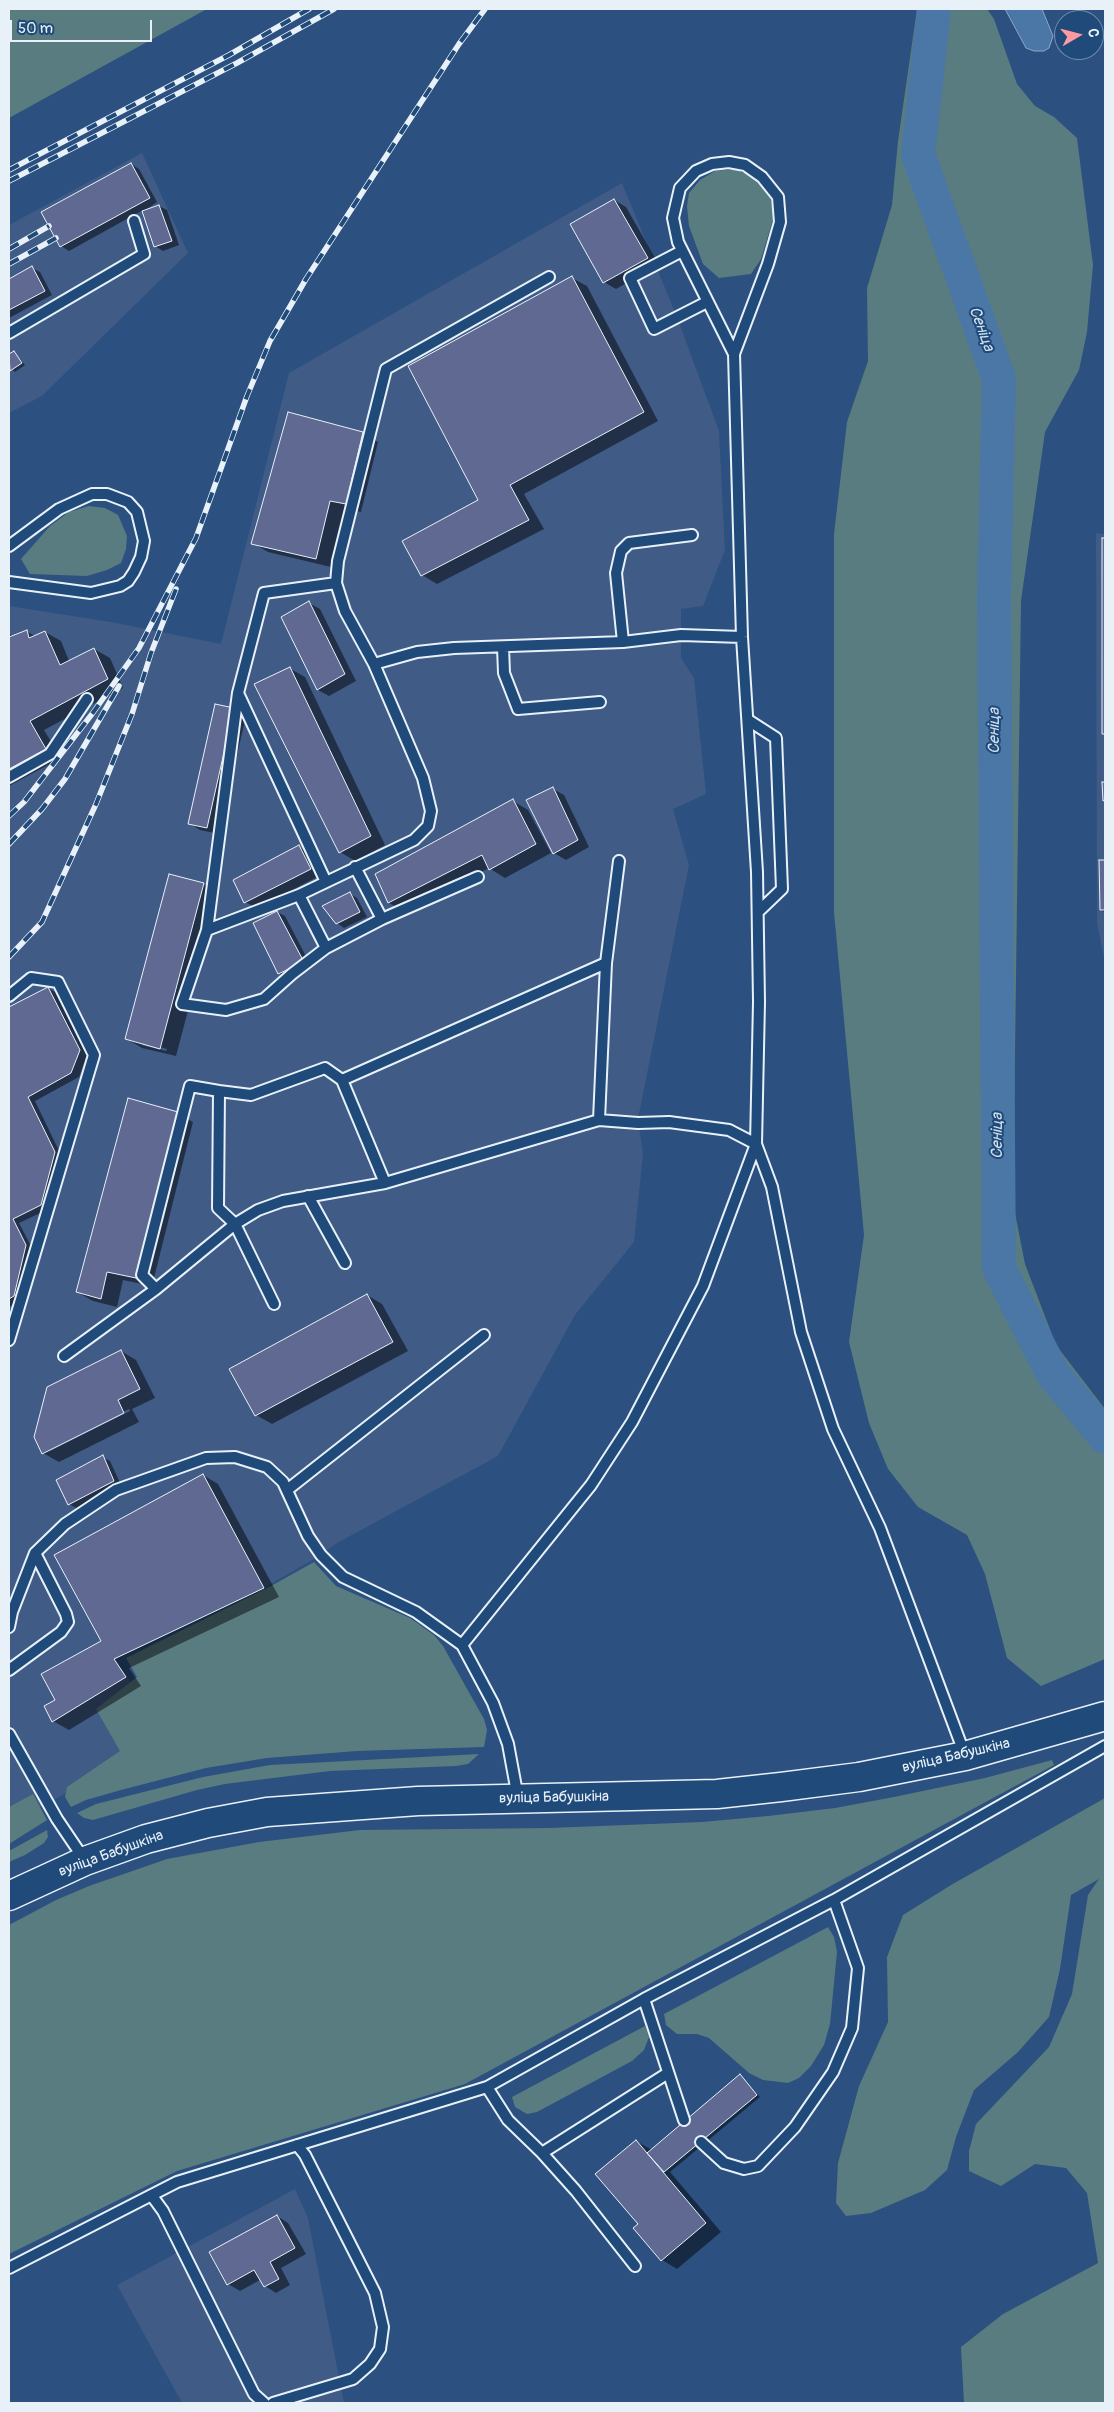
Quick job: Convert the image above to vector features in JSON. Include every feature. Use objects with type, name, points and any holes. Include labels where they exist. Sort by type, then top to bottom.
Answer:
[{"type":"street","name":"вуліца Бабушкіна","points":[[9,1896],[85,1861],[146,1839],[208,1823],[268,1812],[418,1801],[717,1794],[859,1777],[965,1756],[1105,1716]]},
{"type":"lane","points":[[462,1644],[591,1485],[632,1422],[702,1286],[756,1144],[759,1002],[758,912],[742,637],[734,354],[768,264],[780,222],[778,197],[762,177],[745,165],[730,162],[712,164],[696,171],[680,188],[673,218],[682,251],[734,354]]},
{"type":"lane","points":[[9,333],[144,254],[134,220]]},
{"type":"lane","points":[[682,251],[630,278],[654,329],[707,302]]},
{"type":"lane","points":[[207,930],[299,895],[414,840],[428,826],[431,811],[423,778],[374,664],[345,611],[336,583],[338,561],[386,369],[548,277]]},
{"type":"lane","points":[[9,546],[59,509],[92,494],[107,494],[128,502],[137,512],[144,541],[141,557],[134,572],[128,581],[120,586],[91,593],[9,582]]},
{"type":"lane","points":[[623,642],[616,573],[621,551],[629,543],[692,535]]},
{"type":"lane","points":[[336,583],[264,593],[238,693],[207,930],[182,1004],[226,1010],[264,999],[292,974],[326,948],[382,919],[478,877]]},
{"type":"lane","points":[[374,664],[417,652],[454,648],[623,642],[681,635],[742,637]]},
{"type":"lane","points":[[503,647],[504,673],[518,709],[600,702]]},
{"type":"lane","points":[[238,693],[326,882]]},
{"type":"lane","points":[[9,777],[50,754],[87,699]]},
{"type":"lane","points":[[748,720],[776,738],[782,889],[758,912]]},
{"type":"lane","points":[[599,1120],[606,963],[619,861]]},
{"type":"lane","points":[[355,867],[382,919]]},
{"type":"lane","points":[[299,895],[326,948]]},
{"type":"lane","points":[[342,1080],[606,963]]},
{"type":"lane","points":[[9,996],[31,978],[58,982],[94,1055],[9,1340]]},
{"type":"lane","points":[[156,1289],[142,1275],[190,1086],[251,1095],[325,1068],[342,1080],[385,1183]]},
{"type":"lane","points":[[219,1091],[218,1208],[235,1224],[274,1304]]},
{"type":"lane","points":[[64,1356],[156,1289],[235,1224],[258,1210],[283,1201],[385,1183],[599,1120],[638,1123],[669,1122],[729,1130],[756,1144],[772,1186],[801,1332],[833,1428],[880,1528],[965,1756]]},
{"type":"lane","points":[[308,1196],[345,1262]]},
{"type":"lane","points":[[287,1490],[484,1335]]},
{"type":"lane","points":[[9,1627],[12,1612],[35,1553],[65,1524],[116,1490],[206,1458],[234,1457],[267,1467],[283,1482],[308,1536],[321,1555],[343,1577],[416,1612],[462,1644],[493,1703],[499,1719],[508,1744],[518,1799]]},
{"type":"lane","points":[[9,1670],[61,1632],[68,1622],[66,1614],[35,1553]]},
{"type":"lane","points":[[9,1734],[57,1819],[85,1861]]},
{"type":"lane","points":[[9,2268],[178,2182],[487,2087],[644,1999],[834,1900],[1105,1746]]},
{"type":"lane","points":[[701,2142],[724,2164],[744,2169],[758,2166],[795,2127],[833,2072],[852,2028],[858,1968],[834,1900]]},
{"type":"lane","points":[[644,1999],[684,2120]]},
{"type":"lane","points":[[542,2153],[668,2073]]},
{"type":"lane","points":[[487,2087],[508,2120],[542,2153],[576,2191],[634,2266]]},
{"type":"lane","points":[[273,2403],[353,2379],[370,2364],[380,2349],[383,2327],[375,2293],[305,2155],[297,2145]]},
{"type":"lane","points":[[152,2196],[162,2211],[254,2394],[264,2403]]},
{"type":"shaded area","points":[[1005,9],[1042,9],[1053,36],[1049,48],[1044,51],[1034,51],[1026,48]]},
{"type":"shaded area","points":[[142,153],[188,253],[42,396],[9,413],[9,225]]},
{"type":"shaded area","points":[[622,183],[677,317],[719,431],[725,550],[703,606],[681,609],[681,658],[694,678],[706,794],[673,809],[689,865],[638,1119],[643,1154],[634,1242],[575,1315],[498,1456],[337,1543],[321,1555],[264,1588],[115,1659],[168,1738],[9,1824],[9,606],[111,622],[221,644],[289,373]]},
{"type":"shaded area","points":[[1096,533],[1105,534],[1105,963],[1097,923]]},
{"type":"shaded area","points":[[295,2189],[308,2218],[344,2403],[182,2403],[117,2285]]},
{"type":"green space","points":[[9,9],[207,9],[9,118]]},
{"type":"green space","points":[[917,9],[987,9],[994,19],[1017,84],[1035,106],[1054,117],[1077,138],[1093,265],[1087,332],[1079,370],[1045,432],[1021,601],[1013,1203],[1025,1264],[1056,1345],[1105,1409],[1105,1659],[1041,1686],[1007,1658],[985,1574],[967,1535],[918,1507],[888,1469],[869,1423],[849,1342],[864,1235],[834,912],[834,534],[847,422],[868,361],[867,288],[892,205],[898,141]]},
{"type":"green space","points":[[734,169],[755,177],[770,195],[774,216],[761,259],[751,274],[719,278],[703,264],[689,226],[687,206],[689,193],[700,180],[715,171]]},
{"type":"green space","points":[[89,506],[105,508],[118,515],[127,536],[126,549],[121,563],[107,570],[87,576],[30,574],[21,559],[50,526],[69,512]]},
{"type":"green space","points":[[314,1562],[336,1586],[410,1618],[434,1635],[443,1646],[484,1719],[487,1730],[484,1747],[357,1751],[267,1758],[206,1768],[86,1800],[71,1807],[65,1797],[67,1787],[120,1751],[96,1709],[137,1677],[126,1658],[271,1586]]},
{"type":"green space","points":[[479,1754],[468,1764],[456,1766],[330,1771],[225,1784],[197,1790],[93,1820],[84,1818],[77,1813],[96,1804],[203,1777],[270,1765]]},
{"type":"green space","points":[[1052,1760],[1054,1765],[465,2084],[177,2171],[9,2254],[9,1925],[56,1900],[89,1886],[167,1859],[259,1842],[360,1830],[549,1828],[702,1822],[768,1816],[835,1808],[894,1797],[985,1778]]},
{"type":"green space","points":[[33,1794],[47,1820],[9,1844],[9,1807]]},
{"type":"green space","points":[[1105,1798],[1105,2403],[964,2403],[961,2347],[1003,2314],[1098,2263],[1087,2193],[1066,2168],[1035,2164],[1001,2186],[969,2171],[969,2151],[976,2124],[1049,2047],[1072,1994],[1088,1895],[1099,1879],[1071,1895],[1060,1969],[1049,2017],[1018,2052],[974,2090],[956,2137],[947,2170],[925,2190],[871,2213],[846,2216],[836,2203],[838,2163],[859,2086],[888,2022],[887,1957],[903,1915],[951,1885]]},
{"type":"green space","points":[[47,1830],[48,1837],[44,1843],[9,1862],[9,1851]]},
{"type":"green space","points":[[828,1927],[834,1937],[837,1952],[830,2024],[824,2045],[811,2066],[799,2078],[788,2083],[763,2080],[749,2073],[709,2038],[697,2034],[677,2034],[666,2025],[664,2014]]},
{"type":"green space","points":[[645,2026],[649,2037],[644,2050],[632,2061],[537,2112],[527,2114],[515,2107],[512,2097]]},
{"type":"building","points":[[131,163],[150,198],[60,247],[41,212]]},
{"type":"building","points":[[614,199],[648,258],[603,283],[570,224]]},
{"type":"building","points":[[159,205],[172,241],[154,247],[142,211]]},
{"type":"building","points":[[32,266],[45,291],[9,310],[9,279]]},
{"type":"building","points":[[572,276],[644,412],[510,485],[529,520],[421,576],[402,541],[478,500],[408,366]]},
{"type":"building","points":[[14,351],[22,363],[10,371],[9,354]]},
{"type":"building","points":[[288,412],[363,432],[346,504],[330,501],[316,559],[251,544]]},
{"type":"building","points":[[1102,538],[1105,538],[1105,734],[1102,734]]},
{"type":"building","points":[[309,601],[345,674],[317,690],[281,617]]},
{"type":"building","points":[[27,630],[29,638],[45,631],[60,665],[94,648],[108,679],[30,721],[46,749],[9,769],[9,637]]},
{"type":"building","points":[[290,667],[371,836],[339,853],[254,684]]},
{"type":"building","points":[[215,704],[234,708],[207,828],[188,824]]},
{"type":"building","points":[[1102,782],[1105,782],[1105,800],[1103,801]]},
{"type":"building","points":[[553,787],[578,840],[553,854],[526,800]]},
{"type":"building","points":[[513,799],[536,844],[489,870],[482,855],[388,903],[375,874]]},
{"type":"building","points":[[299,845],[311,869],[244,903],[233,880]]},
{"type":"building","points":[[1099,860],[1105,860],[1105,910],[1100,910]]},
{"type":"building","points":[[169,874],[204,883],[160,1049],[125,1039]]},
{"type":"building","points":[[350,892],[360,912],[336,924],[322,906]]},
{"type":"building","points":[[277,911],[304,962],[278,974],[253,923]]},
{"type":"building","points":[[48,987],[80,1050],[71,1073],[28,1097],[55,1152],[41,1205],[13,1219],[26,1245],[14,1296],[9,1299],[9,1007]]},
{"type":"building","points":[[128,1098],[178,1112],[136,1278],[107,1272],[101,1299],[76,1292]]},
{"type":"building","points":[[367,1294],[393,1342],[255,1416],[229,1369]]},
{"type":"building","points":[[121,1350],[140,1389],[118,1400],[124,1413],[42,1454],[34,1437],[47,1387]]},
{"type":"building","points":[[103,1455],[114,1481],[68,1505],[56,1480]]},
{"type":"building","points":[[203,1474],[264,1588],[114,1659],[126,1677],[52,1722],[44,1706],[55,1700],[41,1674],[101,1641],[54,1555]]},
{"type":"building","points":[[740,2074],[757,2095],[664,2172],[647,2153]]},
{"type":"building","points":[[636,2140],[706,2223],[661,2261],[633,2228],[638,2224],[595,2174]]},
{"type":"building","points":[[277,2215],[295,2248],[270,2262],[279,2279],[264,2287],[254,2270],[227,2285],[209,2252]]},
{"type":"waterway","name":"Сеніца","points":[[934,9],[918,154],[999,379],[994,595],[999,1268],[1053,1374],[1105,1437]]},
{"type":"railway","points":[[9,170],[229,55],[309,9]]},
{"type":"railway","points":[[9,181],[237,63],[334,9]]},
{"type":"railway","points":[[9,816],[24,802],[92,714],[139,648],[196,538],[247,396],[270,341],[306,279],[459,44],[485,9]]},
{"type":"railway","points":[[9,249],[49,226]]},
{"type":"railway","points":[[9,264],[56,238]]},
{"type":"railway","points":[[9,957],[42,922],[96,804],[132,714],[151,653],[176,589]]},
{"type":"railway","points":[[9,844],[42,809],[65,779],[119,686]]}]
